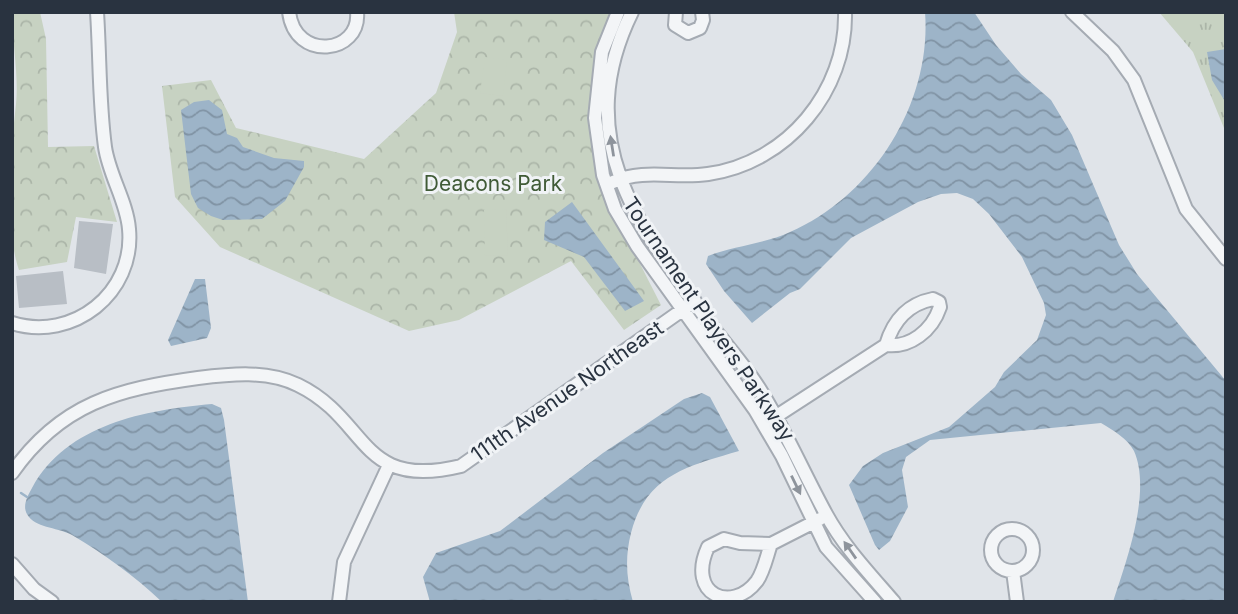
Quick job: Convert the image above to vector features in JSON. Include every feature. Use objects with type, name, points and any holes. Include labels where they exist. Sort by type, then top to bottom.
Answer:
[{"type":"street","points":[[12,323],[34,328],[73,321],[96,309],[110,295],[120,279],[129,246],[129,227],[114,186],[105,147],[97,12]]},
{"type":"street","points":[[289,12],[296,35],[304,42],[324,47],[346,39],[358,18],[358,12]]},
{"type":"street","name":"Tournament Players Parkway","points":[[618,12],[602,52],[595,118],[606,185],[615,209],[637,246],[764,425],[826,547],[875,602]]},
{"type":"street","name":"Tournament Players Parkway","points":[[632,12],[615,54],[609,86],[611,143],[619,180],[633,212],[756,383],[777,416],[827,515],[854,556],[894,602]]},
{"type":"street","points":[[676,12],[676,25],[688,33],[700,27],[702,12]]},
{"type":"street","points":[[606,185],[644,174],[693,175],[723,171],[753,161],[784,142],[809,117],[829,87],[842,53],[845,12]]},
{"type":"street","points":[[1072,12],[1113,51],[1134,80],[1186,209],[1226,260]]},
{"type":"street","name":"111th Avenue Northeast","points":[[12,473],[48,430],[106,396],[150,384],[232,374],[270,377],[311,392],[326,403],[372,455],[389,465],[421,473],[461,466],[695,301]]},
{"type":"street","points":[[764,425],[886,345]]},
{"type":"street","points":[[339,602],[344,562],[389,465]]},
{"type":"street","points":[[771,544],[757,581],[745,591],[732,597],[716,596],[704,587],[700,574],[703,558],[708,547],[715,542],[724,539],[740,543],[771,544],[827,515]]},
{"type":"street","points":[[12,564],[34,589],[52,602]]},
{"type":"street","points":[[1013,571],[1017,602]]},
{"type":"green space","points":[[12,12],[40,12],[46,39],[48,147],[94,146],[117,222],[76,217],[67,262],[19,270],[14,252],[10,211],[17,93]]},
{"type":"green space","name":"Deacons Park","points":[[454,12],[612,12],[598,52],[592,91],[593,128],[611,198],[661,305],[624,330],[571,261],[459,320],[409,331],[220,247],[175,197],[162,86],[211,80],[236,128],[364,159],[436,93],[457,32]]},
{"type":"green space","points":[[1159,12],[1226,12],[1226,133],[1193,52]]},
{"type":"green space","points":[[485,57],[507,60],[503,96],[480,93]]},
{"type":"green space","points":[[506,209],[508,255],[485,256],[484,210]]},
{"type":"water","points":[[925,12],[974,12],[996,45],[1021,74],[1051,100],[1072,135],[1119,245],[1137,274],[1226,381],[1226,602],[1113,602],[1135,527],[1139,506],[1139,468],[1134,451],[1128,443],[1101,423],[930,440],[906,457],[902,470],[908,507],[890,541],[879,550],[875,545],[849,485],[863,466],[883,453],[949,427],[995,387],[1004,372],[1037,340],[1046,315],[1044,303],[1022,257],[989,214],[973,199],[957,193],[941,194],[918,202],[851,238],[800,289],[790,293],[752,323],[724,291],[706,264],[708,256],[780,236],[820,216],[847,195],[871,171],[891,143],[919,80],[925,46]]},
{"type":"water","points":[[1226,49],[1226,103],[1212,80],[1207,52]]},
{"type":"water","points":[[209,100],[222,110],[227,134],[237,138],[243,147],[274,158],[304,161],[304,167],[285,201],[262,219],[223,220],[211,216],[198,208],[191,194],[181,110],[194,102]]},
{"type":"water","points":[[572,202],[644,301],[625,311],[584,257],[544,240],[545,222]]},
{"type":"water","points":[[195,279],[205,279],[211,328],[207,338],[171,346],[168,340]]},
{"type":"water","points":[[702,393],[710,397],[739,451],[686,468],[658,486],[647,498],[638,513],[628,551],[628,576],[633,602],[430,602],[423,577],[436,553],[500,531],[603,453],[684,399]]},
{"type":"water","points":[[212,404],[221,408],[224,420],[248,602],[162,602],[130,574],[96,550],[72,535],[33,521],[27,514],[25,506],[28,495],[47,466],[65,449],[87,435],[135,416]]},
{"type":"building","points":[[79,221],[113,224],[106,274],[74,268]]},
{"type":"building","points":[[63,271],[67,304],[19,308],[16,276]]},
{"type":"waterway","points":[[21,493],[27,497]]}]
